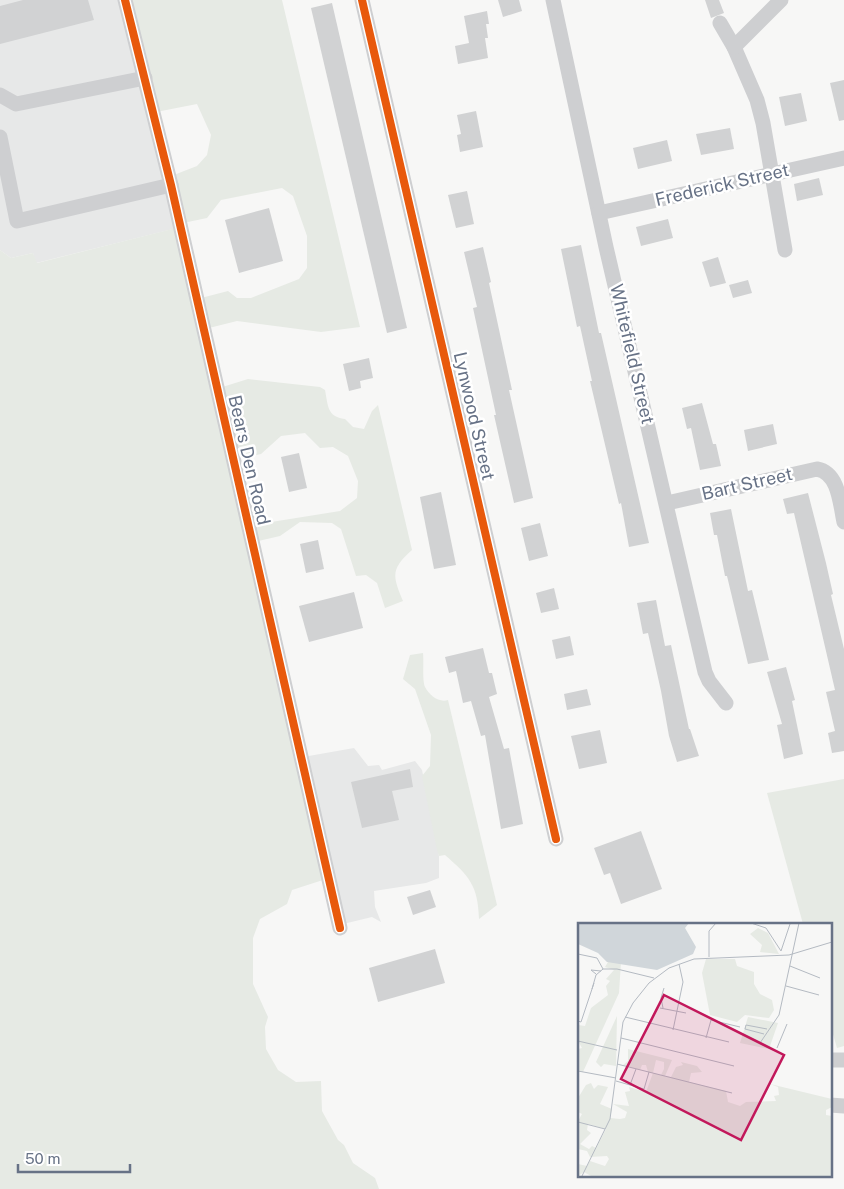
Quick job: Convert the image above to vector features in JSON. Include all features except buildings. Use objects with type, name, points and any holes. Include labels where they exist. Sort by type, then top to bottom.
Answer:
[{"type":"street","name":"Bears Den Road","points":[[125,0],[171,185],[340,928]]},
{"type":"street","name":"Lynwood Street","points":[[362,0],[556,839]]},
{"type":"street","name":"Whitefield Street","points":[[553,0],[705,672],[709,681],[726,703]]},
{"type":"street","points":[[734,47],[781,0]]},
{"type":"street","points":[[720,23],[734,47],[757,100],[763,123],[785,250]]},
{"type":"street","points":[[0,95],[16,104],[145,78]]},
{"type":"street","points":[[0,137],[17,221],[171,185]]},
{"type":"street","name":"Frederick Street","points":[[600,214],[844,158]]},
{"type":"street","name":"Bart Street","points":[[667,503],[811,469],[823,470],[832,478],[844,522]]},
{"type":"shaded area","points":[[0,0],[123,0],[177,228],[36,263],[33,253],[11,258],[0,250]]},
{"type":"shaded area","points":[[123,0],[282,0],[360,327],[321,332],[237,321],[209,328],[216,389],[248,379],[320,387],[325,390],[329,409],[335,416],[345,419],[353,427],[364,429],[372,411],[378,405],[412,550],[400,562],[395,578],[403,601],[385,608],[377,583],[366,575],[356,576],[341,529],[332,523],[300,522],[280,536],[250,543],[326,879],[292,890],[287,904],[260,919],[253,938],[253,984],[268,1017],[265,1027],[266,1049],[278,1070],[296,1082],[321,1081],[322,1111],[353,1163],[375,1178],[379,1189],[0,1189],[0,250],[11,258],[33,253],[37,263],[176,228],[201,298],[228,291],[237,298],[251,298],[299,279],[307,268],[307,236],[293,196],[282,188],[221,200],[207,218],[183,223],[166,178],[197,166],[207,155],[211,135],[197,104],[151,113]],"holes":[[[305,433],[320,448],[333,447],[348,456],[358,481],[357,498],[340,511],[247,526],[232,460],[261,454],[281,436]]]},
{"type":"shaded area","points":[[423,653],[425,687],[435,698],[448,700],[497,905],[479,919],[477,898],[471,882],[445,855],[439,856],[437,850],[422,776],[430,766],[431,735],[415,689],[403,679],[410,655]]},
{"type":"shaded area","points":[[354,748],[368,766],[379,765],[382,770],[415,761],[422,770],[439,856],[439,878],[426,883],[374,891],[375,907],[381,922],[372,917],[339,925],[303,757]]},
{"type":"shaded area","points":[[844,779],[844,1046],[837,1048],[832,1031],[832,923],[803,923],[767,793]]},
{"type":"cycle path","points":[[125,0],[171,185],[340,928]]},
{"type":"cycle path","points":[[362,0],[556,839]]}]
